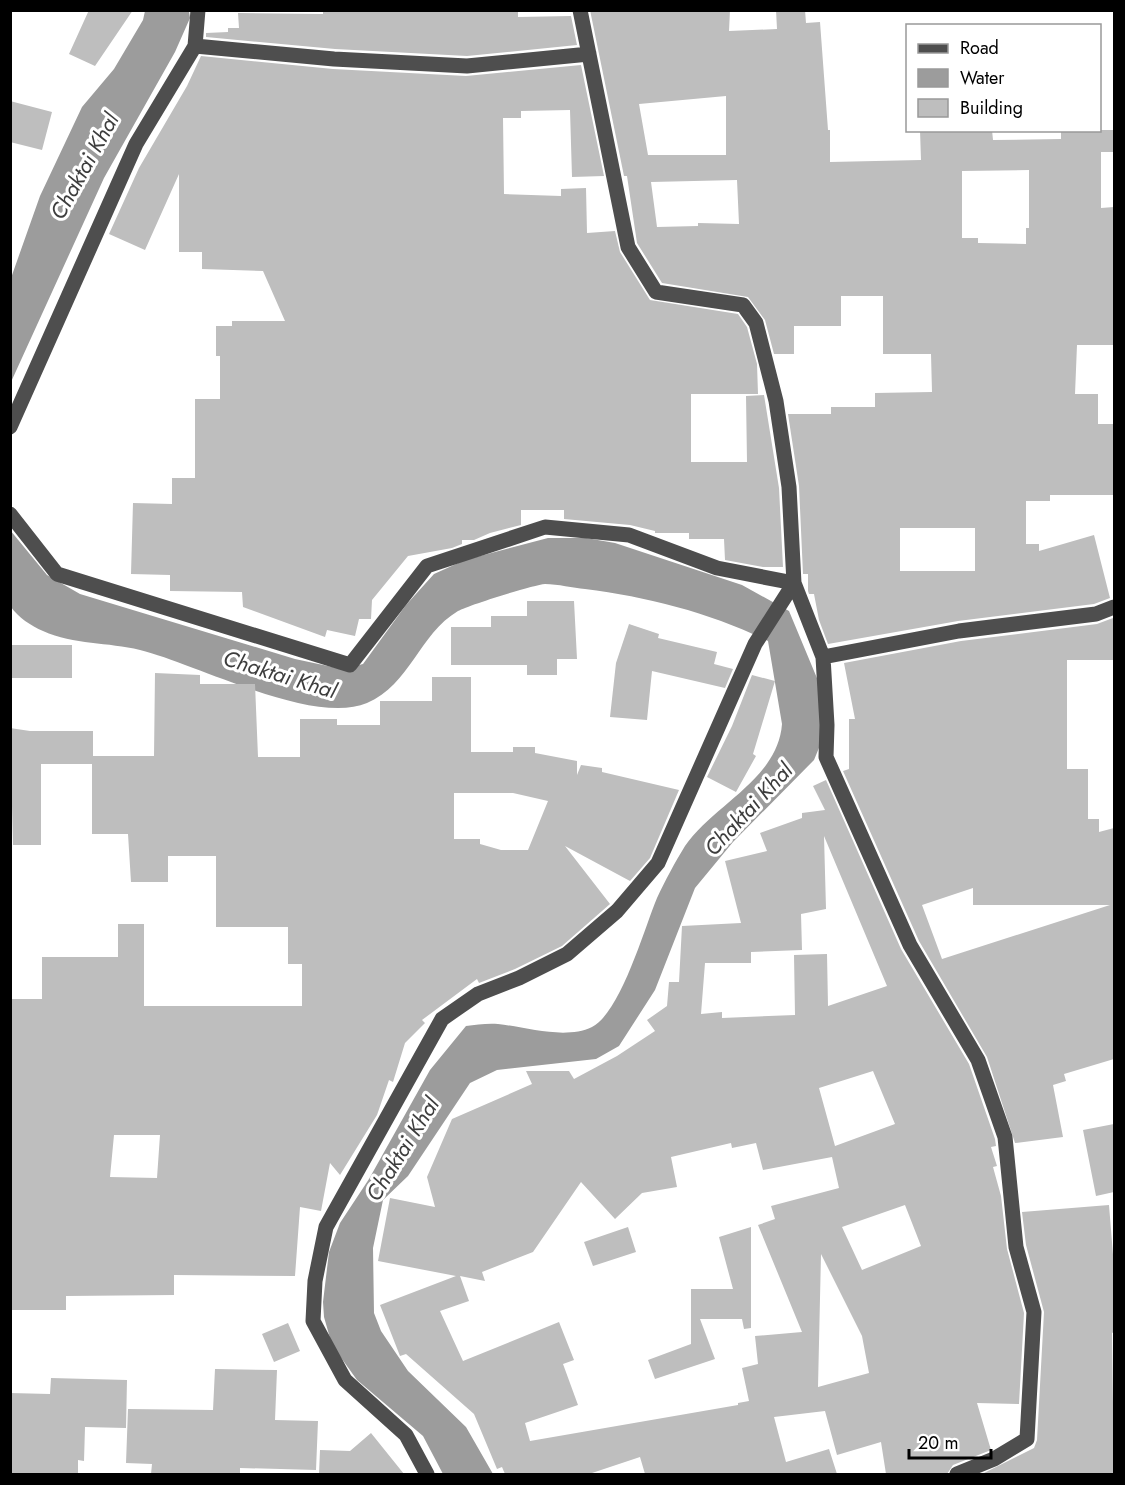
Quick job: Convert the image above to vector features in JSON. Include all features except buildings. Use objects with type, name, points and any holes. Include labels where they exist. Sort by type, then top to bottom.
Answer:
[{"type":"street","points":[[10,427],[136,144],[195,46],[198,10]]},
{"type":"street","points":[[580,10],[628,247],[656,292],[743,305],[756,323],[776,401],[789,487],[791,589],[823,657],[827,725],[826,757],[910,945],[978,1060],[1005,1137],[1016,1247],[1034,1312],[1027,1439],[994,1459],[957,1474]]},
{"type":"street","points":[[195,46],[334,59],[467,66],[589,54]]},
{"type":"street","points":[[10,514],[57,574],[350,665],[427,566],[545,527],[629,535],[717,568],[791,589]]},
{"type":"street","points":[[427,1474],[406,1435],[345,1380],[313,1321],[315,1281],[326,1227],[442,1019],[478,994],[519,978],[567,954],[617,911],[658,863],[755,644],[791,589]]},
{"type":"street","points":[[823,657],[959,631],[1096,614],[1114,607]]},
{"type":"water","name":"Chaktai Khal","points":[[145,11],[189,11],[190,18],[175,52],[104,178],[11,382],[11,278],[40,196],[82,107],[114,69],[143,20]]},
{"type":"water","name":"Chaktai Khal","points":[[10,530],[47,575],[80,594],[295,659],[342,669],[363,664],[406,605],[434,574],[465,560],[548,538],[586,538],[615,543],[742,585],[789,611],[819,683],[821,743],[814,760],[733,842],[695,888],[655,990],[619,1046],[596,1059],[497,1070],[470,1083],[408,1176],[383,1200],[373,1248],[374,1313],[381,1331],[408,1371],[466,1427],[493,1474],[443,1474],[423,1436],[357,1380],[332,1345],[324,1317],[323,1302],[329,1252],[340,1223],[369,1179],[430,1070],[466,1026],[498,1024],[545,1032],[581,1031],[592,1027],[613,1005],[622,988],[657,898],[685,846],[697,831],[757,776],[778,743],[782,724],[768,641],[724,622],[679,607],[609,592],[545,584],[458,611],[433,633],[404,672],[382,695],[367,703],[344,708],[317,706],[286,700],[140,650],[67,639],[34,627],[11,607]]}]
